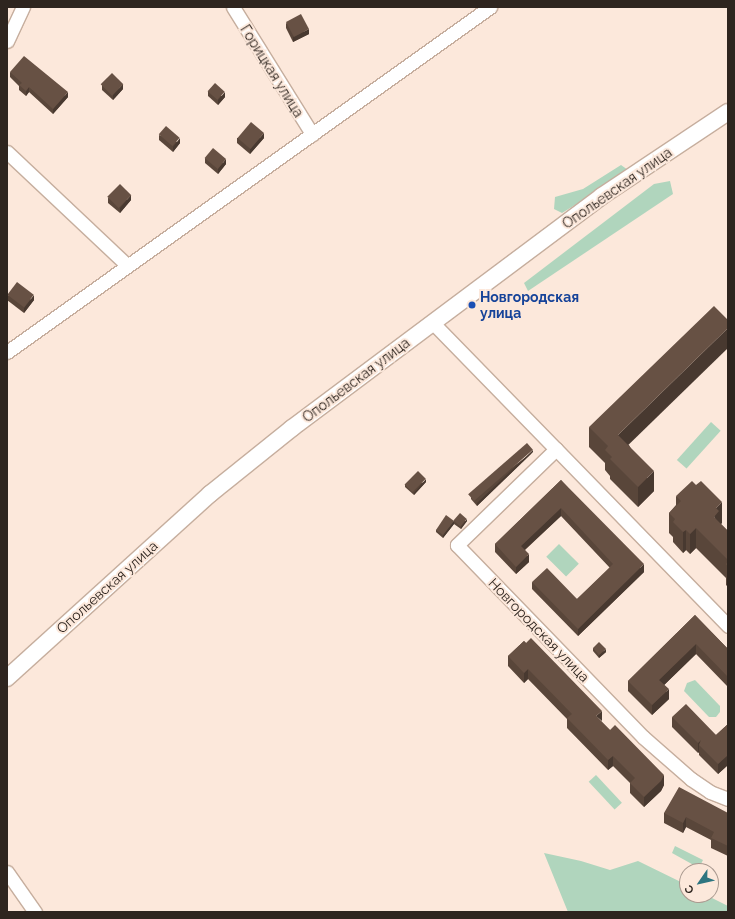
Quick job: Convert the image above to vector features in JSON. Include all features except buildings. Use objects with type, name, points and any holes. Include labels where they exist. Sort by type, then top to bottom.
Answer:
[{"type":"street","points":[[7,41],[23,7]]},
{"type":"street","name":"Горицкая улица","points":[[233,7],[312,134]]},
{"type":"street","points":[[7,352],[490,7]]},
{"type":"street","name":"Опольевская улица","points":[[7,678],[210,494],[432,322],[602,196],[728,112]]},
{"type":"street","points":[[7,152],[127,265]]},
{"type":"street","points":[[432,322],[728,626]]},
{"type":"street","name":"Новгородская улица","points":[[556,449],[457,545],[648,742],[691,779],[710,792],[728,799]]},
{"type":"street","points":[[7,872],[34,912]]},
{"type":"green space","points":[[621,165],[628,170],[622,176],[562,213],[554,209],[555,197],[583,189]]},
{"type":"green space","points":[[670,181],[673,194],[528,291],[524,283],[654,184]]},
{"type":"green space","points":[[711,422],[721,431],[687,469],[677,460]]},
{"type":"green space","points":[[559,544],[579,564],[566,577],[546,557]]},
{"type":"green space","points":[[695,680],[720,706],[720,712],[716,717],[709,717],[684,691],[687,683]]},
{"type":"green space","points":[[596,775],[622,803],[615,810],[589,782]]},
{"type":"green space","points":[[675,846],[703,860],[702,863],[690,863],[672,853]]},
{"type":"green space","points":[[544,853],[581,861],[610,870],[638,861],[679,881],[679,903],[719,903],[719,902],[728,906],[728,912],[568,912]]},
{"type":"place","name":"Новгородская улица","points":[[472,305]]}]
